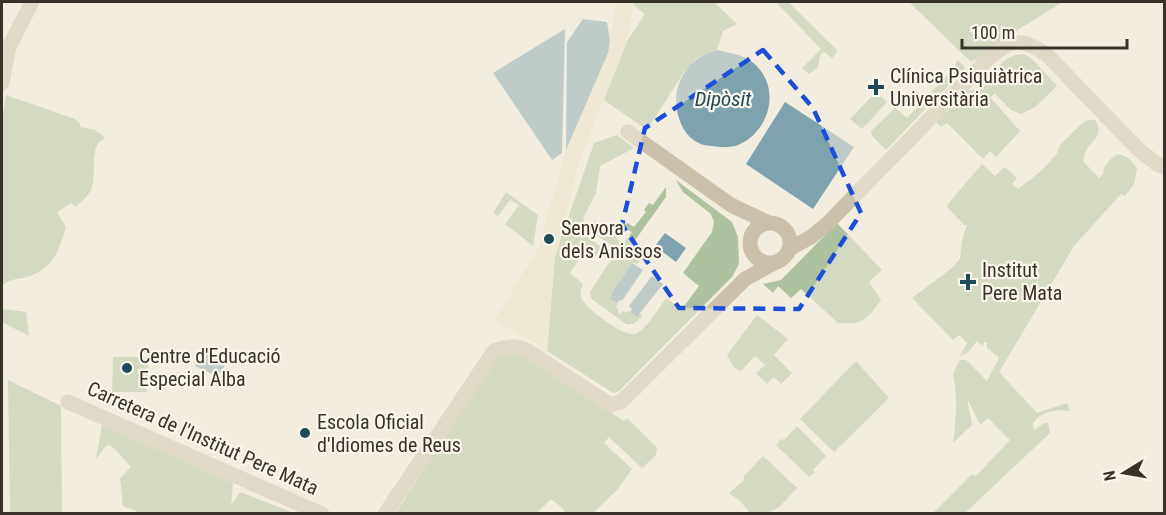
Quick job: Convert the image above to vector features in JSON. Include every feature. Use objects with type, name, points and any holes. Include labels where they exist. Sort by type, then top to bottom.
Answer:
[{"type":"street","points":[[2,83],[9,47],[32,2]]},
{"type":"street","points":[[789,249],[811,237],[988,59],[1001,47],[1010,43],[1036,47],[1048,56],[1139,150],[1164,167]]},
{"type":"street","points":[[385,513],[494,351],[506,346],[517,346],[528,351],[611,405],[622,401],[745,279],[786,256],[789,240],[786,231],[777,224],[769,223],[731,205],[628,132]]},
{"type":"street","points":[[731,205],[751,236]]},
{"type":"street","points":[[786,231],[803,232],[832,216]]},
{"type":"street","points":[[745,279],[751,252],[749,244],[751,236],[757,227],[769,223]]},
{"type":"street","points":[[751,252],[760,261],[774,263]]},
{"type":"street","name":"Carretera de l'Institut Pere Mata","points":[[68,402],[322,513]]},
{"type":"highlighted area","points":[[763,50],[813,108],[861,213],[799,309],[679,308],[622,225],[645,128]]},
{"type":"green space","points":[[634,2],[719,2],[716,4],[737,24],[723,31],[717,50],[697,58],[684,72],[647,130],[604,100],[627,41],[645,14],[634,5]]},
{"type":"green space","points":[[776,2],[788,2],[838,51],[832,58],[824,52],[820,55],[818,67],[809,74],[802,68],[821,49]]},
{"type":"green space","points":[[909,2],[1063,2],[1019,29],[1009,43],[971,62]]},
{"type":"green space","points":[[1024,54],[1032,59],[1057,86],[1035,107],[1021,114],[1011,110],[995,94],[990,97],[1020,131],[996,157],[990,151],[983,159],[947,123],[941,127],[936,122],[968,90],[981,88],[994,79],[990,75],[1005,60]]},
{"type":"green space","points":[[958,60],[965,68],[886,150],[872,136],[871,131],[895,108],[907,118],[953,69]]},
{"type":"green space","points":[[876,92],[887,102],[862,129],[850,119]]},
{"type":"green space","points":[[6,95],[75,119],[80,127],[95,130],[105,138],[96,148],[91,190],[75,207],[71,203],[57,212],[66,227],[57,253],[41,271],[14,279],[2,286],[2,119]]},
{"type":"green space","points":[[1088,120],[1095,120],[1099,130],[1085,152],[1083,161],[1099,178],[1110,160],[1118,154],[1124,156],[1137,168],[1134,184],[1125,196],[1121,194],[1074,246],[999,372],[1037,413],[1067,403],[1070,411],[1050,412],[1037,419],[1033,423],[1034,430],[1048,423],[1050,433],[965,513],[933,513],[969,477],[973,474],[976,476],[1010,440],[988,418],[980,425],[967,398],[972,425],[953,443],[956,392],[953,374],[960,360],[966,360],[987,381],[999,358],[987,348],[987,342],[984,342],[983,346],[977,341],[968,352],[960,356],[967,343],[959,335],[953,340],[912,298],[952,268],[960,259],[962,240],[967,225],[964,225],[947,207],[948,204],[982,164],[995,176],[1005,167],[1017,178],[1012,184],[1018,189],[1040,172],[1057,154],[1060,145]]},
{"type":"green space","points":[[617,135],[634,148],[600,166],[596,193],[583,218],[589,237],[601,247],[602,257],[601,259],[588,250],[570,273],[583,284],[581,298],[584,303],[605,321],[630,334],[635,334],[644,328],[666,298],[682,309],[699,286],[683,273],[712,232],[714,222],[711,214],[683,192],[676,180],[732,222],[738,237],[739,264],[732,277],[618,392],[613,393],[547,351],[555,256],[594,143]]},
{"type":"green space","points":[[666,187],[666,197],[628,250],[621,252],[595,234],[594,220],[608,230],[611,227],[615,230],[615,237],[623,244],[632,232],[623,227],[627,223],[634,227],[646,212],[644,210],[649,203],[653,205]]},
{"type":"green space","points":[[506,192],[538,215],[533,246],[505,224],[519,205],[510,200],[498,216],[493,213]]},
{"type":"green space","points":[[837,223],[882,270],[869,282],[881,300],[868,316],[854,323],[838,323],[801,289],[791,298],[778,286],[773,293],[763,284],[781,280]]},
{"type":"green space","points":[[632,258],[640,261],[637,264],[633,262],[610,299],[618,304],[616,306],[620,315],[623,311],[626,313],[628,311],[636,316],[639,313],[642,316],[635,323],[626,324],[593,300],[590,292],[612,260]]},
{"type":"green space","points":[[2,309],[26,312],[29,336],[2,322]]},
{"type":"green space","points":[[757,315],[788,339],[774,355],[792,373],[781,384],[774,377],[767,384],[756,373],[765,365],[755,356],[741,371],[734,368],[727,355]]},
{"type":"green space","points":[[511,352],[520,353],[624,421],[627,418],[657,448],[656,455],[642,468],[609,437],[604,443],[632,469],[618,489],[593,513],[564,513],[564,510],[551,499],[537,513],[395,514],[497,357]]},
{"type":"green space","points":[[113,357],[148,357],[147,392],[112,392]]},
{"type":"green space","points":[[856,361],[889,398],[834,452],[800,419]]},
{"type":"green space","points":[[8,380],[61,406],[62,513],[10,513]]},
{"type":"green space","points":[[102,425],[233,483],[231,506],[240,492],[294,513],[141,513],[123,506],[120,478],[131,467],[109,445],[96,459]]},
{"type":"green space","points":[[797,426],[826,456],[809,477],[776,445]]},
{"type":"green space","points":[[763,456],[797,488],[772,511],[750,513],[729,493],[744,480],[744,476]]},
{"type":"shaded area","points":[[616,2],[634,2],[627,41],[581,156],[555,256],[547,350],[495,320],[539,247],[566,150],[608,53]]},
{"type":"water","points":[[583,19],[607,22],[610,41],[608,53],[566,150],[567,42]]},
{"type":"water","points":[[565,29],[562,153],[552,160],[493,73]]},
{"type":"water","name":"Dipòsit","points":[[717,50],[740,55],[752,62],[767,83],[769,95],[769,107],[758,129],[749,138],[732,147],[707,146],[694,140],[682,126],[677,108],[677,91],[683,74],[698,58]]},
{"type":"water","name":"Dipòsit","points":[[785,102],[854,147],[813,209],[746,164]]},
{"type":"water","points":[[665,233],[686,248],[676,262],[655,246]]},
{"type":"water","points":[[632,263],[643,270],[622,301],[617,303],[610,299],[611,294]]},
{"type":"water","points":[[652,276],[663,284],[637,317],[630,312],[632,309],[629,306]]},
{"type":"water","points":[[202,351],[226,363],[219,377],[195,366]]},
{"type":"place","name":"Clínica Psiquiàtrica Universitària","points":[[876,87]]},
{"type":"place","name":"Senyora dels Anissos","points":[[549,239]]},
{"type":"place","name":"Institut Pere Mata","points":[[968,282]]},
{"type":"place","name":"Centre d'Educació Especial Alba","points":[[127,368]]},
{"type":"place","name":"Escola Oficial d'Idiomes de Reus","points":[[305,433]]}]
